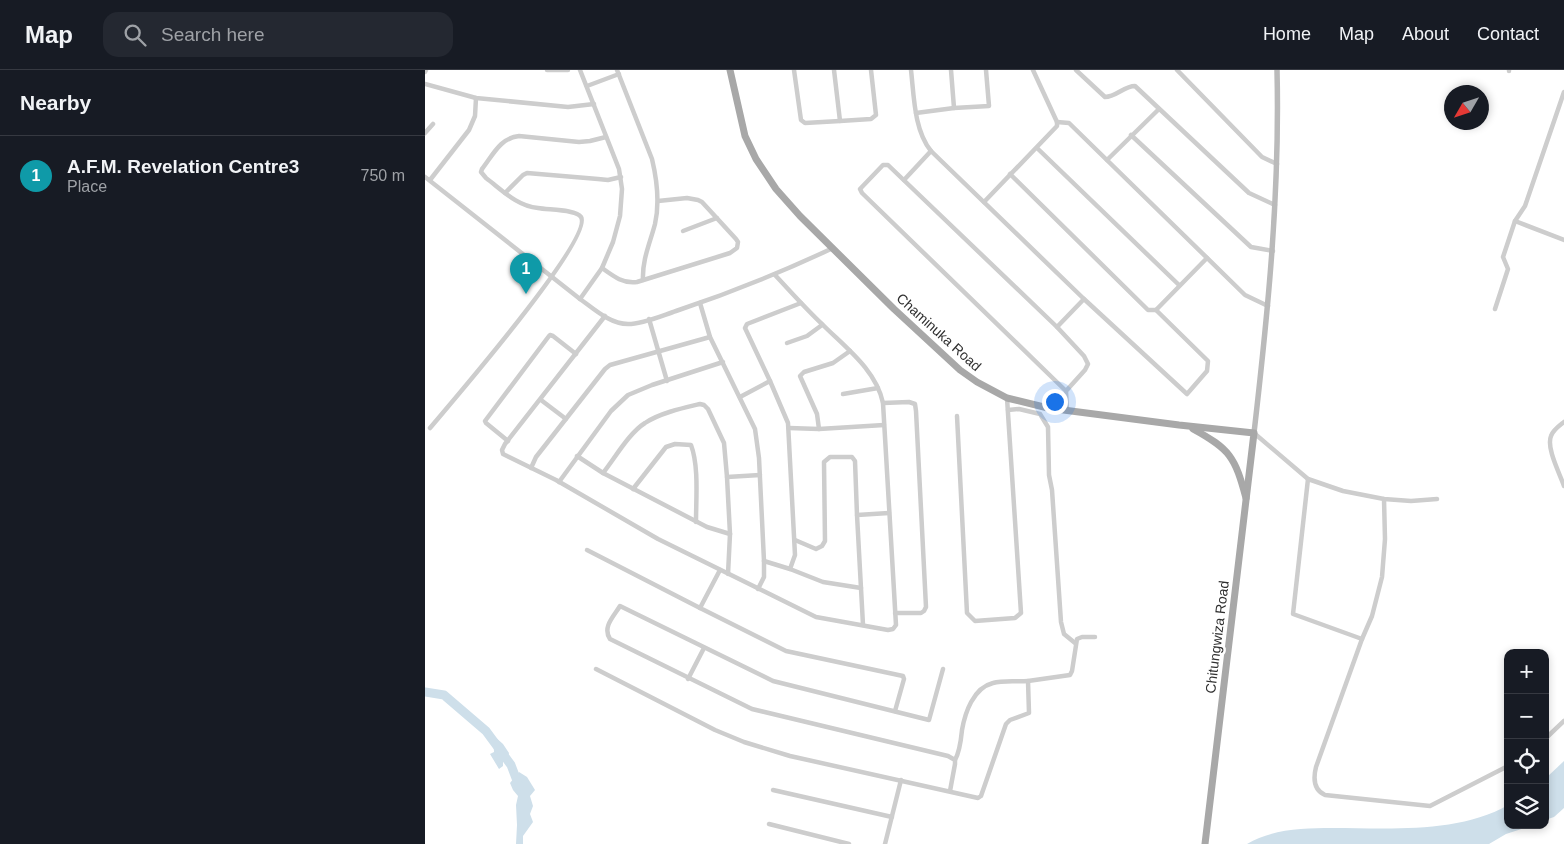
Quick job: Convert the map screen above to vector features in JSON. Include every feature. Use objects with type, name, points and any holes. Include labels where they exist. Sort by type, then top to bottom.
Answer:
[{"type":"main road","name":"Chaminuka Road","points":[[730,70],[747,142],[765,174],[788,203],[901,316],[959,370],[1007,398],[1067,411],[1254,433]]},
{"type":"main road","points":[[1254,433],[1273,251],[1277,164],[1277,70]]},
{"type":"main road","points":[[1188,426],[1219,443],[1227,452],[1238,471],[1247,503]]},
{"type":"main road","name":"Chitungwiza Road","points":[[1205,843],[1254,433]]},
{"type":"street","points":[[547,70],[569,70]]},
{"type":"street","points":[[580,70],[621,178],[622,189],[620,216],[613,242],[601,268],[580,299]]},
{"type":"street","points":[[794,70],[801,120],[805,123],[871,119],[876,115],[871,70]]},
{"type":"street","points":[[834,70],[840,121]]},
{"type":"street","points":[[911,70],[917,113],[925,143],[931,151],[1084,299],[1187,394],[1207,371],[1208,361],[1156,310],[1148,310],[1010,174]]},
{"type":"street","points":[[951,70],[954,108]]},
{"type":"street","points":[[917,113],[989,106],[986,70]]},
{"type":"street","points":[[984,202],[1057,126],[1057,122],[1033,70]]},
{"type":"street","points":[[1075,70],[1105,97],[1111,97],[1133,86],[1249,193],[1275,205]]},
{"type":"street","points":[[1177,70],[1262,157],[1277,164]]},
{"type":"street","points":[[587,86],[618,72],[652,159],[658,201],[655,224],[644,259],[643,280]]},
{"type":"street","points":[[425,84],[476,98],[569,107],[594,104]]},
{"type":"street","points":[[1495,309],[1508,270],[1503,257],[1515,221],[1525,206],[1564,92]]},
{"type":"street","points":[[430,180],[469,130],[475,116],[476,98]]},
{"type":"street","points":[[1107,160],[1159,109]]},
{"type":"street","points":[[1057,122],[1069,124],[1245,295],[1268,306]]},
{"type":"street","points":[[425,133],[433,124]]},
{"type":"street","points":[[1131,135],[1251,247],[1273,251]]},
{"type":"street","points":[[430,428],[529,308],[574,244],[582,223],[581,217],[576,213],[521,204],[486,178],[481,172],[482,169],[506,139],[519,136],[586,142],[606,137]]},
{"type":"street","points":[[1037,148],[1179,285]]},
{"type":"street","points":[[904,180],[931,151]]},
{"type":"street","points":[[1066,391],[1085,370],[1088,364],[1084,356],[1057,327],[904,180],[888,165],[883,165],[860,189],[862,193],[1066,391],[1067,411]]},
{"type":"street","points":[[505,193],[527,173],[608,180],[621,178]]},
{"type":"street","points":[[425,177],[580,299],[605,316],[627,324],[699,303],[775,275],[833,248]]},
{"type":"street","points":[[601,268],[615,278],[633,283],[734,251],[737,248],[738,242],[698,200],[687,198],[658,201]]},
{"type":"street","points":[[683,232],[717,218]]},
{"type":"street","points":[[1515,221],[1564,240]]},
{"type":"street","points":[[1156,310],[1207,258]]},
{"type":"street","points":[[605,316],[508,440],[503,447],[503,454],[559,482],[658,539],[816,617],[888,630],[893,629],[896,625],[883,404],[878,388],[850,351],[822,325],[775,275]]},
{"type":"street","points":[[1057,327],[1084,299]]},
{"type":"street","points":[[699,303],[710,337],[740,397],[755,430],[758,442],[764,561],[764,577],[758,589]]},
{"type":"street","points":[[790,569],[795,555],[795,540],[789,428],[786,416],[745,326],[801,303]]},
{"type":"street","points":[[649,319],[667,381]]},
{"type":"street","points":[[787,343],[807,336],[822,325]]},
{"type":"street","points":[[508,440],[485,420],[550,334],[575,354]]},
{"type":"street","points":[[531,468],[536,457],[565,419],[610,365],[658,350],[710,337]]},
{"type":"street","points":[[819,429],[817,414],[800,376],[804,372],[833,363],[850,351]]},
{"type":"street","points":[[559,482],[611,411],[623,399],[636,391],[723,362]]},
{"type":"street","points":[[740,397],[770,381]]},
{"type":"street","points":[[843,394],[878,388]]},
{"type":"street","points":[[957,416],[967,613],[975,621],[1015,618],[1021,613],[1007,398]]},
{"type":"street","points":[[541,400],[565,419]]},
{"type":"street","points":[[883,404],[909,402],[915,404],[916,411],[926,607],[925,611],[921,613],[895,613]]},
{"type":"street","points":[[603,473],[633,434],[646,422],[680,410],[704,405],[718,428],[723,443],[730,534],[728,574]]},
{"type":"street","points":[[1008,410],[1019,409],[1040,414],[1048,427],[1049,475],[1052,490],[1058,600],[1065,634],[1075,644]]},
{"type":"street","points":[[1564,422],[1553,431],[1549,441],[1564,486]]},
{"type":"street","points":[[789,428],[819,429],[884,424]]},
{"type":"street","points":[[1254,433],[1307,479],[1343,491],[1384,499],[1411,501],[1437,499]]},
{"type":"street","points":[[633,489],[666,447],[675,444],[691,445],[697,490],[696,522]]},
{"type":"street","points":[[577,456],[603,473],[696,522],[714,530],[730,534]]},
{"type":"street","points":[[795,540],[816,549],[822,546],[825,541],[824,462],[830,457],[851,456],[855,459],[863,624]]},
{"type":"street","points":[[727,477],[760,475]]},
{"type":"street","points":[[1307,479],[1293,614],[1362,639]]},
{"type":"street","points":[[1384,499],[1385,539],[1382,577],[1372,616],[1316,768],[1315,782],[1318,791],[1325,795],[1430,806],[1504,768]]},
{"type":"street","points":[[857,515],[889,513]]},
{"type":"street","points":[[587,550],[786,651],[900,675],[905,679],[895,711]]},
{"type":"street","points":[[764,561],[823,582],[861,588]]},
{"type":"street","points":[[700,608],[720,570]]},
{"type":"street","points":[[943,669],[929,720],[773,681],[620,606],[606,631],[610,639],[752,709],[948,756],[955,760]]},
{"type":"street","points":[[950,791],[963,726],[972,699],[981,689],[993,683],[1028,681],[1070,675],[1073,671],[1077,639],[1095,636]]},
{"type":"street","points":[[689,679],[704,648]]},
{"type":"street","points":[[597,669],[715,730],[744,742],[790,756],[974,798],[981,796],[1006,724],[1010,720],[1029,713],[1028,681]]},
{"type":"street","points":[[1549,735],[1564,721]]},
{"type":"street","points":[[885,844],[901,780]]},
{"type":"street","points":[[773,790],[892,817]]},
{"type":"street","points":[[769,824],[849,844]]},
{"type":"water","points":[[494,736],[509,753],[503,762],[503,766],[499,769],[490,754],[494,750],[489,738]]},
{"type":"water","points":[[1564,761],[1564,808],[1554,817],[1549,819],[1549,784],[1549,775]]},
{"type":"water","points":[[519,772],[527,777],[535,790],[530,796],[533,806],[530,814],[533,822],[523,836],[523,844],[516,844],[516,805],[518,796],[510,783]]},
{"type":"water","points":[[1504,807],[1504,829],[1522,829],[1506,834],[1489,844],[1247,844],[1277,832],[1299,829],[1422,827],[1467,821]]},
{"type":"waterway","points":[[425,692],[444,695],[486,731],[511,765],[519,786]]},
{"type":"place","name":"A.F.M. Revelation Centre3","points":[[526,294]]}]
